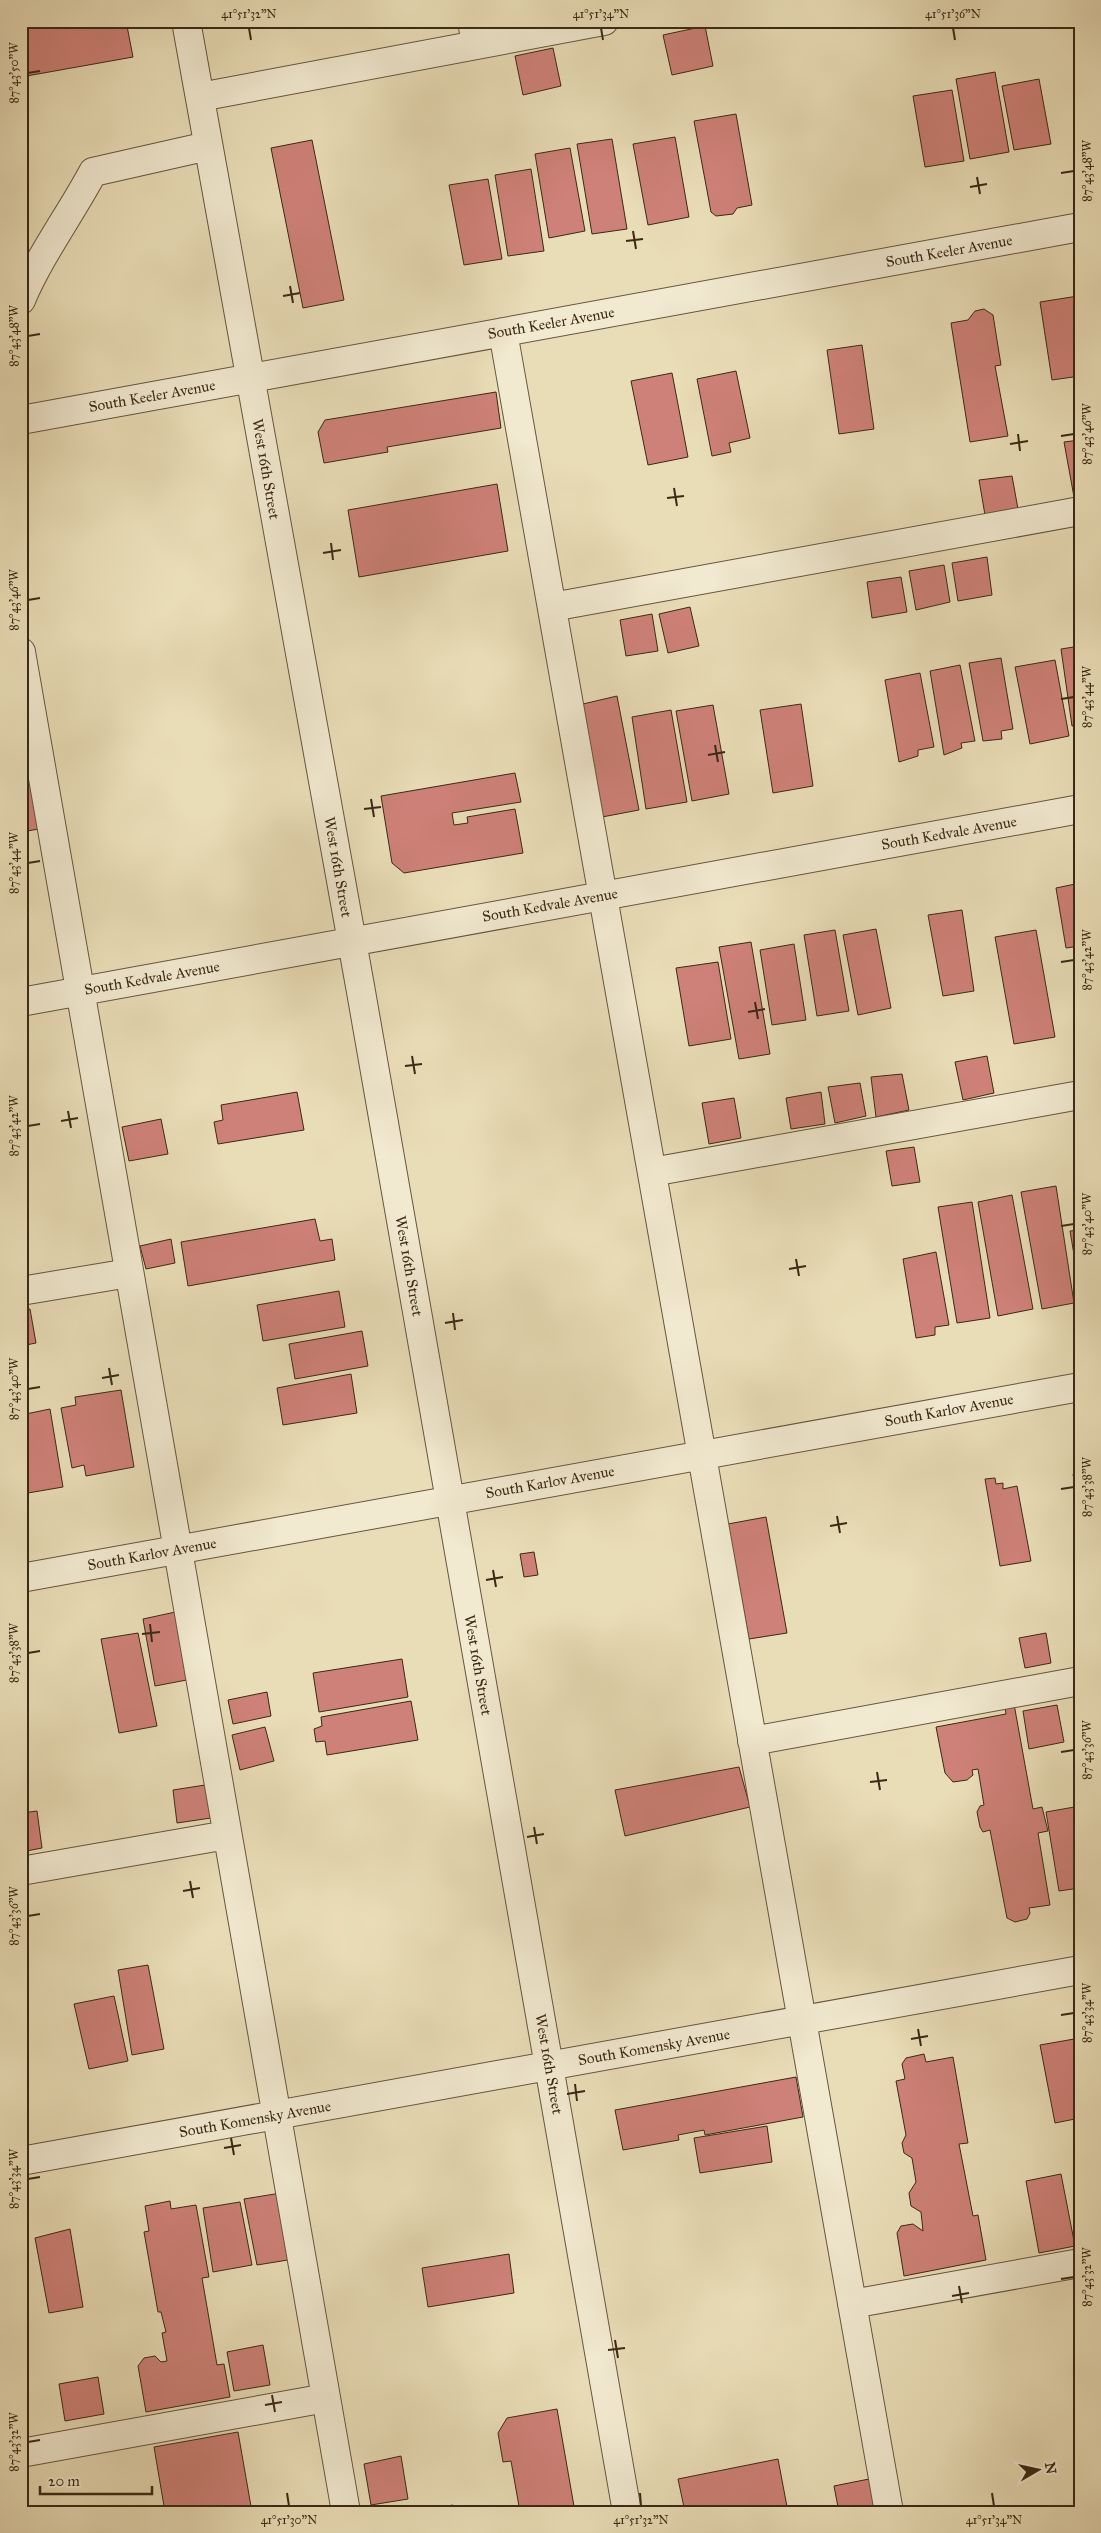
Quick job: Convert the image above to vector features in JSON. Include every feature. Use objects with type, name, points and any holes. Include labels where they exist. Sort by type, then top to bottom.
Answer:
[{"type":"street","name":"West 16th Street","points":[[186,21],[450,1500],[627,2512]]},
{"type":"street","points":[[200,97],[474,33],[604,21]]},
{"type":"street","points":[[21,300],[33,271],[74,208],[92,172],[208,146]]},
{"type":"street","name":"South Keeler Avenue","points":[[22,416],[250,378],[1080,227]]},
{"type":"street","points":[[503,332],[889,2512]]},
{"type":"street","points":[[552,607],[1080,511]]},
{"type":"street","points":[[21,652],[26,706],[80,991],[346,2512]]},
{"type":"street","name":"South Kedvale Avenue","points":[[21,1002],[1080,809]]},
{"type":"street","points":[[652,1172],[1080,1095]]},
{"type":"street","points":[[21,1291],[129,1273]]},
{"type":"street","name":"South Karlov Avenue","points":[[21,1578],[1080,1387]]},
{"type":"street","points":[[752,1741],[1080,1681]]},
{"type":"street","points":[[21,1871],[227,1835]]},
{"type":"street","name":"South Komensky Avenue","points":[[21,2161],[1080,1970]]},
{"type":"street","points":[[852,2304],[1080,2263]]},
{"type":"street","points":[[21,2453],[326,2398]]},
{"type":"building","points":[[21,21],[126,21],[133,57],[21,77]]},
{"type":"building","points":[[903,21],[926,21],[903,25]]},
{"type":"building","points":[[705,26],[713,66],[672,75],[663,35]]},
{"type":"building","points":[[553,48],[561,86],[523,95],[515,56]]},
{"type":"building","points":[[995,72],[1009,152],[970,159],[956,79]]},
{"type":"building","points":[[1039,79],[1051,144],[1014,150],[1002,86]]},
{"type":"building","points":[[952,90],[964,161],[925,167],[913,96]]},
{"type":"building","points":[[736,114],[752,205],[737,208],[733,214],[716,216],[711,212],[694,121]]},
{"type":"building","points":[[675,137],[689,217],[648,225],[633,144]]},
{"type":"building","points":[[612,139],[627,229],[592,234],[577,144]]},
{"type":"building","points":[[312,140],[344,300],[303,308],[271,148]]},
{"type":"building","points":[[570,148],[585,231],[549,238],[535,154]]},
{"type":"building","points":[[531,169],[544,251],[508,256],[495,175]]},
{"type":"building","points":[[488,179],[502,259],[464,265],[449,185]]},
{"type":"building","points":[[1078,296],[1080,310],[1080,376],[1052,380],[1040,302]]},
{"type":"building","points":[[984,309],[993,315],[1001,365],[995,366],[1008,436],[970,442],[951,323],[968,320],[975,311]]},
{"type":"building","points":[[862,345],[874,429],[839,434],[827,350]]},
{"type":"building","points":[[736,371],[750,438],[729,443],[731,452],[712,456],[697,379]]},
{"type":"building","points":[[672,373],[688,457],[648,465],[631,381]]},
{"type":"building","points":[[496,392],[501,428],[387,447],[388,452],[324,463],[318,432],[325,420]]},
{"type":"building","points":[[1080,440],[1080,496],[1074,497],[1064,442]]},
{"type":"building","points":[[1012,476],[1018,509],[985,515],[979,480]]},
{"type":"building","points":[[497,484],[508,551],[359,577],[348,510]]},
{"type":"building","points":[[987,557],[992,595],[958,601],[952,563]]},
{"type":"building","points":[[944,565],[950,602],[916,610],[909,571]]},
{"type":"building","points":[[901,577],[907,612],[872,618],[867,582]]},
{"type":"building","points":[[690,607],[699,646],[668,653],[659,614]]},
{"type":"building","points":[[652,614],[658,651],[626,656],[620,620]]},
{"type":"building","points":[[1080,646],[1080,725],[1072,726],[1061,649]]},
{"type":"building","points":[[1001,658],[1013,729],[1001,731],[1002,739],[983,741],[969,663]]},
{"type":"building","points":[[1055,660],[1069,736],[1030,744],[1015,667]]},
{"type":"building","points":[[960,665],[975,741],[961,743],[962,748],[944,755],[930,671]]},
{"type":"building","points":[[920,673],[934,747],[918,750],[918,756],[899,762],[885,680]]},
{"type":"building","points":[[617,696],[639,810],[602,817],[583,704]]},
{"type":"building","points":[[801,704],[813,786],[773,793],[760,710]]},
{"type":"building","points":[[713,705],[729,794],[692,801],[676,711]]},
{"type":"building","points":[[671,710],[687,802],[646,809],[632,717]]},
{"type":"building","points":[[21,726],[39,829],[21,832]]},
{"type":"building","points":[[515,773],[521,802],[452,813],[454,825],[468,823],[467,817],[515,809],[523,853],[404,873],[392,863],[381,796]]},
{"type":"building","points":[[1080,883],[1080,946],[1066,948],[1056,888]]},
{"type":"building","points":[[962,910],[974,991],[943,996],[928,915]]},
{"type":"building","points":[[876,929],[891,1008],[858,1015],[843,935]]},
{"type":"building","points":[[835,930],[849,1011],[817,1016],[804,935]]},
{"type":"building","points":[[1036,930],[1055,1037],[1014,1044],[995,937]]},
{"type":"building","points":[[751,942],[770,1054],[739,1059],[719,947]]},
{"type":"building","points":[[794,944],[806,1020],[772,1025],[760,950]]},
{"type":"building","points":[[718,962],[731,1039],[689,1046],[676,968]]},
{"type":"building","points":[[987,1056],[994,1093],[963,1100],[955,1062]]},
{"type":"building","points":[[902,1074],[909,1110],[876,1117],[871,1077]]},
{"type":"building","points":[[860,1083],[866,1116],[835,1123],[828,1087]]},
{"type":"building","points":[[297,1092],[304,1130],[218,1144],[214,1122],[223,1120],[221,1105]]},
{"type":"building","points":[[821,1092],[825,1124],[791,1129],[786,1098]]},
{"type":"building","points":[[734,1098],[741,1138],[709,1144],[702,1103]]},
{"type":"building","points":[[161,1119],[168,1154],[129,1161],[122,1127]]},
{"type":"building","points":[[914,1147],[920,1182],[892,1186],[886,1151]]},
{"type":"building","points":[[1056,1186],[1074,1303],[1042,1309],[1021,1192]]},
{"type":"building","points":[[1012,1195],[1033,1309],[998,1316],[978,1202]]},
{"type":"building","points":[[972,1202],[990,1318],[957,1323],[938,1207]]},
{"type":"building","points":[[315,1219],[320,1241],[332,1239],[335,1260],[188,1286],[181,1242]]},
{"type":"building","points":[[1080,1230],[1080,1290],[1070,1231]]},
{"type":"building","points":[[171,1239],[175,1263],[146,1269],[140,1246]]},
{"type":"building","points":[[936,1252],[949,1325],[935,1327],[935,1335],[916,1338],[903,1259]]},
{"type":"building","points":[[339,1291],[345,1327],[263,1341],[257,1305]]},
{"type":"building","points":[[30,1309],[36,1343],[21,1346],[21,1311]]},
{"type":"building","points":[[362,1331],[368,1366],[295,1379],[289,1344]]},
{"type":"building","points":[[351,1374],[357,1413],[283,1425],[277,1388]]},
{"type":"building","points":[[121,1390],[134,1467],[86,1476],[84,1465],[72,1468],[61,1408],[76,1405],[75,1397]]},
{"type":"building","points":[[50,1409],[63,1487],[28,1493],[21,1458],[21,1415]]},
{"type":"building","points":[[1080,1473],[1080,1514],[1073,1474]]},
{"type":"building","points":[[995,1478],[996,1484],[1003,1483],[1003,1489],[1017,1486],[1031,1561],[1000,1566],[985,1479]]},
{"type":"building","points":[[766,1517],[787,1633],[749,1639],[728,1524]]},
{"type":"building","points":[[534,1552],[538,1575],[524,1577],[520,1554]]},
{"type":"building","points":[[180,1611],[192,1679],[155,1686],[143,1619]]},
{"type":"building","points":[[138,1633],[157,1726],[119,1733],[101,1639]]},
{"type":"building","points":[[1046,1633],[1051,1663],[1025,1668],[1019,1638]]},
{"type":"building","points":[[402,1659],[408,1697],[319,1712],[313,1673]]},
{"type":"building","points":[[267,1692],[271,1716],[233,1724],[228,1700]]},
{"type":"building","points":[[411,1701],[418,1740],[327,1755],[325,1741],[316,1742],[314,1729],[322,1726],[321,1717]]},
{"type":"building","points":[[1014,1704],[1033,1809],[1042,1807],[1048,1831],[1038,1833],[1050,1905],[1029,1908],[1030,1913],[1027,1919],[1015,1922],[1007,1918],[990,1830],[983,1832],[980,1827],[977,1812],[980,1806],[984,1805],[978,1769],[972,1770],[973,1775],[967,1780],[953,1782],[945,1773],[936,1727],[1006,1714],[1005,1707]]},
{"type":"building","points":[[1057,1705],[1064,1742],[1029,1749],[1023,1711]]},
{"type":"building","points":[[265,1727],[274,1761],[240,1770],[232,1735]]},
{"type":"building","points":[[739,1767],[750,1807],[625,1836],[615,1790]]},
{"type":"building","points":[[205,1785],[211,1818],[177,1823],[173,1790]]},
{"type":"building","points":[[1080,1806],[1080,1888],[1059,1891],[1046,1812]]},
{"type":"building","points":[[37,1811],[42,1848],[21,1852],[21,1813]]},
{"type":"building","points":[[148,1965],[164,2049],[132,2055],[118,1970]]},
{"type":"building","points":[[114,1996],[128,2061],[89,2069],[74,2004]]},
{"type":"building","points":[[1080,2038],[1080,2118],[1055,2123],[1040,2045]]},
{"type":"building","points":[[924,2054],[926,2062],[953,2057],[968,2143],[959,2144],[973,2216],[978,2215],[986,2260],[904,2276],[897,2233],[901,2226],[913,2224],[923,2231],[921,2212],[911,2206],[909,2193],[916,2182],[912,2158],[904,2153],[902,2143],[906,2135],[896,2081],[905,2079],[902,2064],[906,2058]]},
{"type":"building","points":[[796,2077],[803,2117],[705,2135],[704,2130],[678,2135],[679,2140],[623,2150],[615,2110]]},
{"type":"building","points":[[767,2126],[772,2162],[700,2173],[694,2138]]},
{"type":"building","points":[[1061,2174],[1075,2246],[1039,2253],[1026,2181]]},
{"type":"building","points":[[281,2193],[294,2259],[257,2265],[244,2199]]},
{"type":"building","points":[[170,2201],[171,2209],[196,2205],[209,2277],[202,2278],[217,2365],[224,2364],[230,2397],[146,2412],[138,2366],[144,2358],[155,2356],[161,2362],[167,2361],[162,2333],[166,2332],[161,2312],[158,2312],[144,2232],[149,2231],[145,2206]]},
{"type":"building","points":[[240,2202],[252,2265],[213,2272],[203,2208]]},
{"type":"building","points":[[70,2229],[83,2307],[49,2313],[35,2238]]},
{"type":"building","points":[[509,2254],[514,2293],[428,2307],[422,2268]]},
{"type":"building","points":[[263,2345],[270,2385],[234,2391],[227,2352]]},
{"type":"building","points":[[98,2377],[104,2414],[65,2421],[59,2384]]},
{"type":"building","points":[[557,2409],[575,2512],[520,2512],[511,2461],[503,2462],[498,2433],[507,2418]]},
{"type":"building","points":[[238,2432],[252,2512],[165,2512],[154,2447]]},
{"type":"building","points":[[401,2456],[408,2499],[371,2505],[364,2464]]},
{"type":"building","points":[[778,2459],[788,2512],[685,2512],[678,2479]]},
{"type":"building","points":[[869,2479],[875,2512],[839,2512],[834,2486]]},
{"type":"building","points":[[453,2505],[454,2512],[414,2512]]}]
